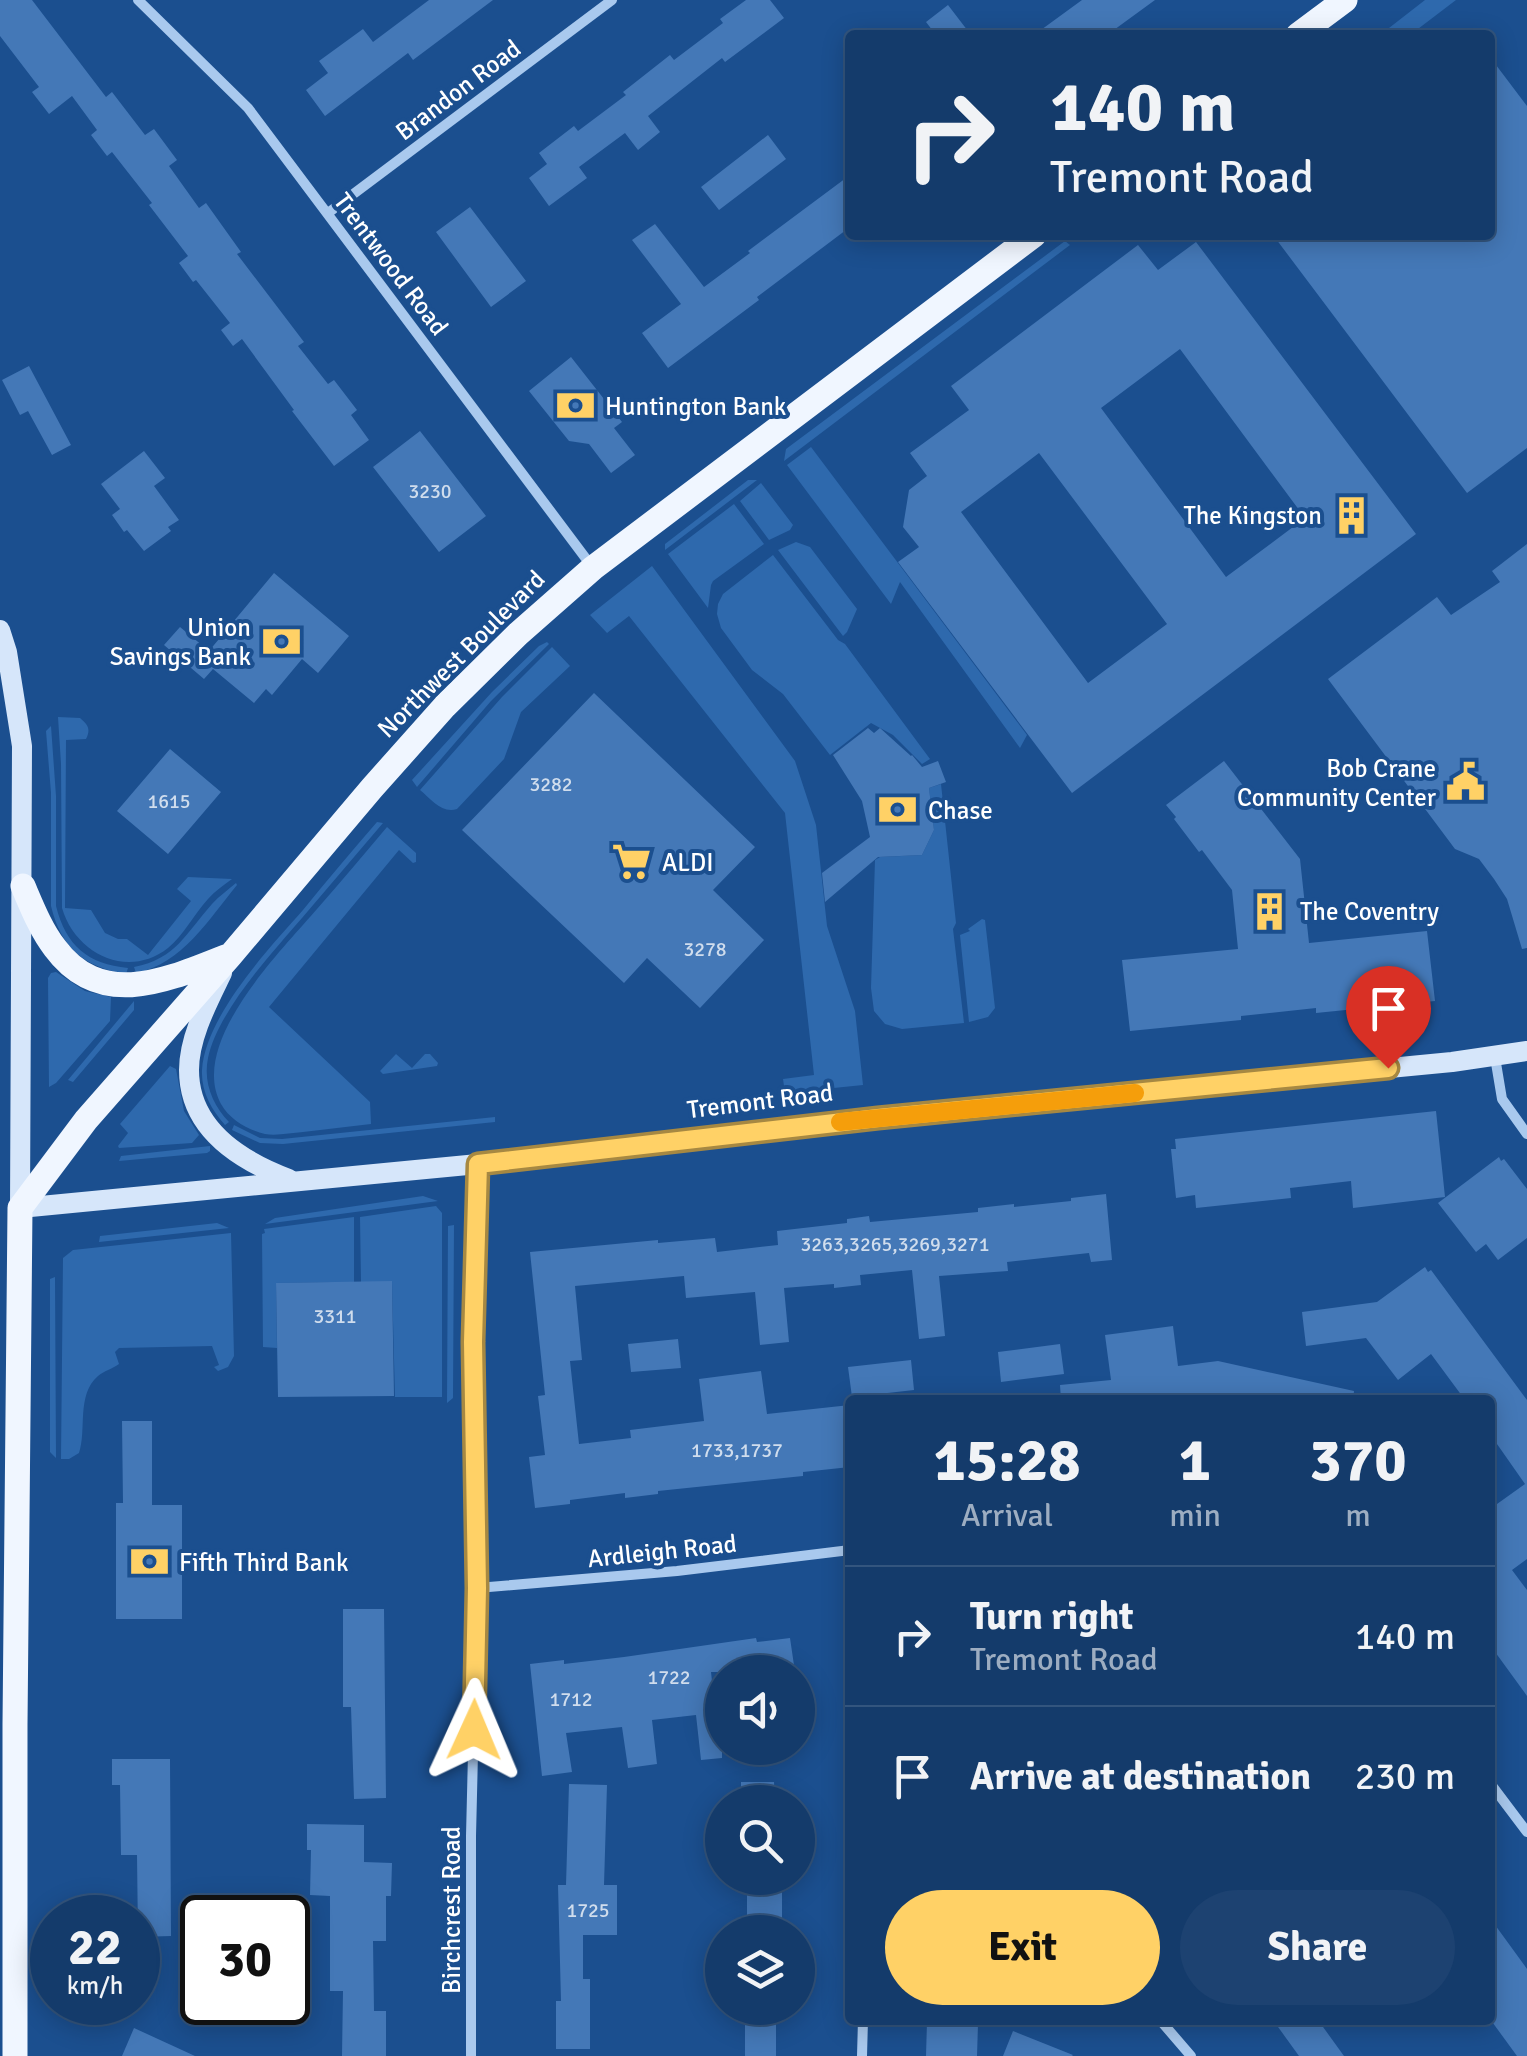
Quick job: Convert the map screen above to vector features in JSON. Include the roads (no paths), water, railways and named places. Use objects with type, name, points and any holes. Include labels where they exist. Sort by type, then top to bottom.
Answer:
[{"type":"main road","points":[[1305,30],[1345,0]]},
{"type":"main road","name":"Northwest Boulevard","points":[[10,1210],[445,706],[546,608],[593,568],[1027,240]]},
{"type":"main road","points":[[0,630],[22,746],[23,886],[10,1210],[15,2056]]},
{"type":"main road","points":[[23,886],[55,950],[90,979],[123,986],[154,982],[230,956]]},
{"type":"main road","points":[[230,956],[194,1042],[189,1070],[193,1096],[203,1119],[238,1156],[296,1182]]},
{"type":"main road","name":"Tremont Road","points":[[10,1210],[1452,1062],[1527,1051]]},
{"type":"street","name":"Trentwood Road","points":[[138,0],[248,108],[593,568]]},
{"type":"street","name":"Brandon Road","points":[[328,213],[612,0]]},
{"type":"street","points":[[1494,1056],[1502,1099],[1527,1134]]},
{"type":"street","name":"Birchcrest Road","points":[[471,2056],[477,1588],[473,1342],[478,1164]]},
{"type":"street","name":"Ardleigh Road","points":[[477,1588],[677,1571],[845,1551]]},
{"type":"street","points":[[1495,1789],[1527,1832]]},
{"type":"street","points":[[862,2056],[863,2025]]},
{"type":"street","points":[[1164,2025],[1191,2056]]},
{"type":"place","name":"Huntington Bank","points":[[575,406]]},
{"type":"place","name":"The Kingston","points":[[1352,515]]},
{"type":"place","name":"Union Savings Bank","points":[[281,641]]},
{"type":"place","name":"Bob Crane Community Center","points":[[1466,782]]},
{"type":"place","name":"Chase","points":[[898,810]]},
{"type":"place","name":"ALDI","points":[[632,862]]},
{"type":"place","name":"The Coventry","points":[[1270,911]]},
{"type":"place","name":"Fifth Third Bank","points":[[149,1562]]}]
